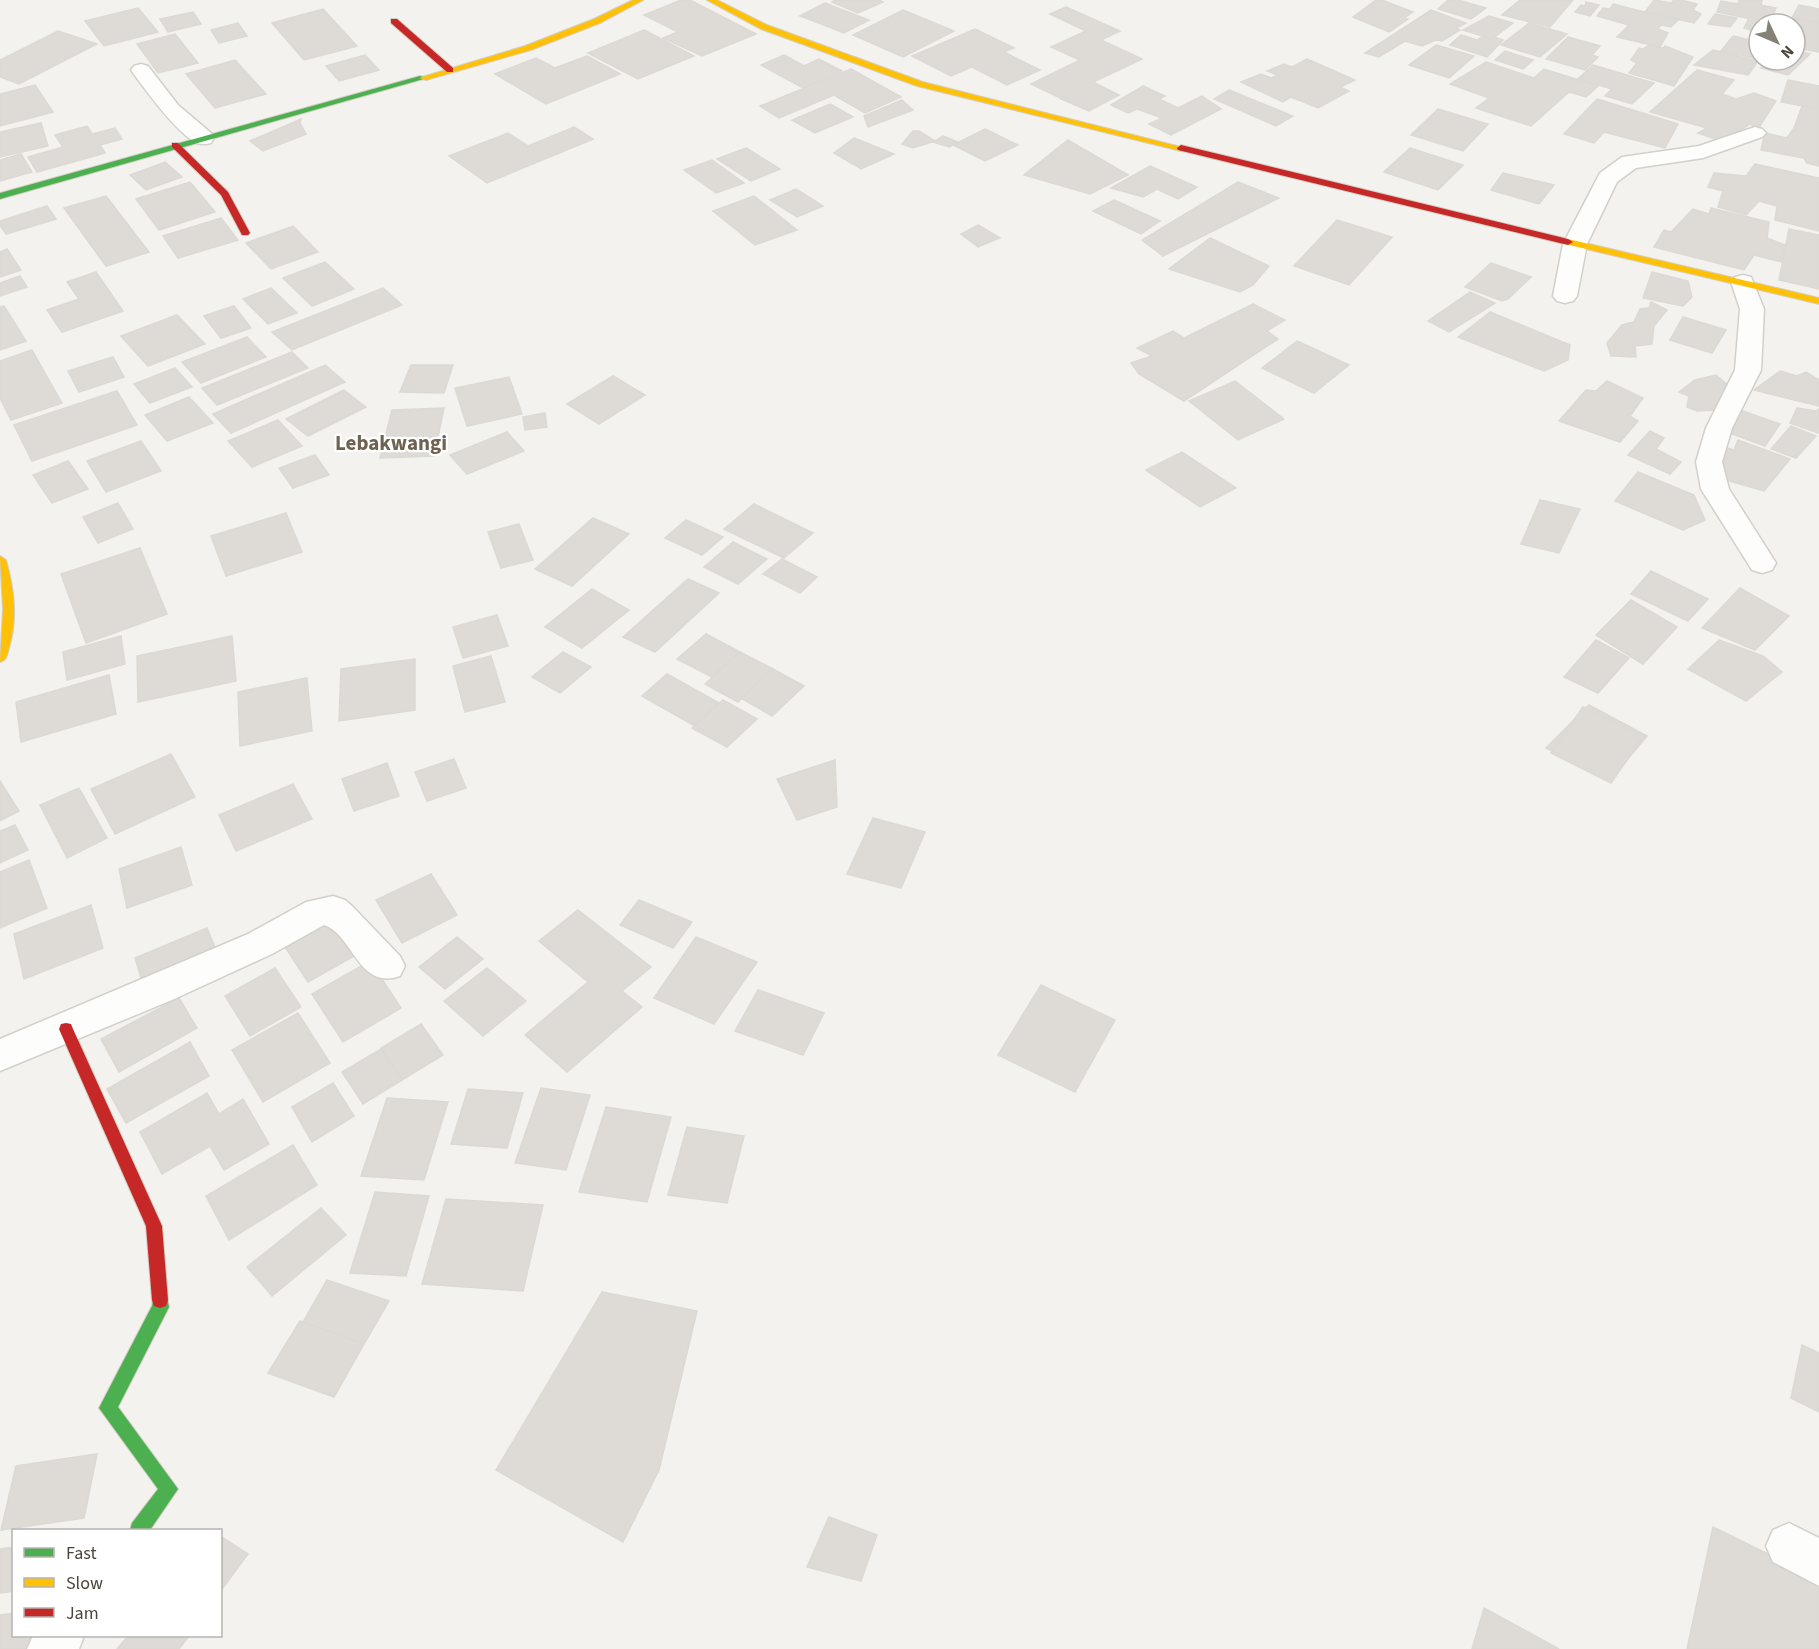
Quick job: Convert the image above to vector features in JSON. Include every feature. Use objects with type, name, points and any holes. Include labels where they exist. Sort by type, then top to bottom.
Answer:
[{"type":"street","points":[[0,196],[537,45],[597,21],[639,0]]},
{"type":"street","points":[[711,0],[774,31],[920,84],[1575,244],[1819,301]]},
{"type":"street","points":[[394,21],[450,70]]},
{"type":"street","points":[[141,70],[171,109],[203,138]]},
{"type":"street","points":[[1565,296],[1575,244],[1608,178],[1630,162],[1703,152],[1755,134]]},
{"type":"street","points":[[175,145],[225,194],[245,233]]},
{"type":"street","points":[[1743,282],[1752,309],[1748,370],[1719,428],[1709,462],[1715,489],[1762,563]]},
{"type":"street","points":[[0,560],[9,586],[10,633],[0,658]]},
{"type":"street","points":[[0,1055],[66,1029],[90,1016],[159,989],[260,944],[318,912],[333,910],[342,916],[372,954],[387,966]]},
{"type":"street","points":[[66,1029],[154,1226],[161,1307],[108,1408],[169,1489],[140,1529]]},
{"type":"building","points":[[681,0],[690,0],[756,34],[702,56],[663,38],[678,32],[644,15]]},
{"type":"building","points":[[835,0],[879,0],[883,2],[858,13],[832,2]]},
{"type":"building","points":[[1376,0],[1382,0],[1413,12],[1404,18],[1408,19],[1389,32],[1353,17]]},
{"type":"building","points":[[1448,0],[1458,0],[1486,8],[1471,19],[1438,9]]},
{"type":"building","points":[[1520,0],[1573,0],[1550,27],[1502,15]]},
{"type":"building","points":[[1654,0],[1671,3],[1674,0],[1681,0],[1697,4],[1693,10],[1701,14],[1694,23],[1645,12]]},
{"type":"building","points":[[1739,0],[1762,0],[1761,5],[1776,8],[1774,12],[1747,12],[1747,18],[1717,12],[1721,1],[1738,4]]},
{"type":"building","points":[[1586,2],[1599,5],[1590,16],[1575,12],[1581,5],[1585,6]]},
{"type":"building","points":[[825,3],[869,20],[844,33],[800,16]]},
{"type":"building","points":[[1613,4],[1678,20],[1671,27],[1661,25],[1658,29],[1668,33],[1660,47],[1617,37],[1629,25],[1597,16],[1603,8],[1610,9]]},
{"type":"building","points":[[1799,5],[1819,9],[1819,23],[1807,21],[1807,12],[1795,12]]},
{"type":"building","points":[[1066,7],[1120,31],[1101,40],[1142,59],[1060,98],[1031,84],[1080,60],[1051,47],[1086,31],[1050,14]]},
{"type":"building","points":[[138,8],[158,32],[104,46],[85,21]]},
{"type":"building","points":[[323,9],[357,46],[304,60],[272,23]]},
{"type":"building","points":[[903,10],[954,31],[903,57],[853,35]]},
{"type":"building","points":[[1431,10],[1466,23],[1456,28],[1460,30],[1442,41],[1436,40],[1422,46],[1405,41],[1379,57],[1365,53]]},
{"type":"building","points":[[193,12],[201,24],[168,32],[160,19]]},
{"type":"building","points":[[1715,14],[1737,18],[1730,27],[1708,24]]},
{"type":"building","points":[[1489,16],[1513,23],[1492,39],[1463,30]]},
{"type":"building","points":[[1807,22],[1819,24],[1819,52],[1807,50]]},
{"type":"building","points":[[238,23],[247,36],[219,43],[211,30]]},
{"type":"building","points":[[1529,23],[1567,34],[1540,57],[1501,45]]},
{"type":"building","points":[[975,29],[1014,48],[1004,52],[1040,70],[1007,85],[972,67],[951,76],[912,56]]},
{"type":"building","points":[[644,30],[694,56],[638,79],[588,53]]},
{"type":"building","points":[[58,31],[97,44],[19,84],[0,77],[0,60]]},
{"type":"building","points":[[175,34],[198,63],[158,73],[137,44]]},
{"type":"building","points":[[1461,35],[1477,40],[1483,36],[1492,40],[1494,37],[1503,40],[1487,57],[1450,45]]},
{"type":"building","points":[[1733,36],[1747,39],[1747,56],[1721,51]]},
{"type":"building","points":[[1568,37],[1600,46],[1592,55],[1598,57],[1585,70],[1546,59]]},
{"type":"building","points":[[1436,45],[1474,56],[1449,78],[1409,65]]},
{"type":"building","points":[[1649,45],[1663,48],[1665,46],[1693,57],[1674,86],[1629,73],[1637,63],[1631,60],[1639,48],[1643,49]]},
{"type":"building","points":[[1713,50],[1747,58],[1747,72],[1750,72],[1748,75],[1694,65]]},
{"type":"building","points":[[1505,51],[1533,60],[1523,69],[1495,60]]},
{"type":"building","points":[[365,55],[379,70],[339,81],[326,66]]},
{"type":"building","points":[[784,55],[804,66],[819,59],[842,71],[803,88],[761,65]]},
{"type":"building","points":[[587,56],[620,74],[546,104],[495,74],[536,58],[555,68]]},
{"type":"building","points":[[1307,59],[1355,80],[1340,87],[1349,91],[1318,108],[1291,97],[1283,102],[1241,82],[1261,74],[1271,78],[1278,75],[1267,71],[1284,64],[1292,67]]},
{"type":"building","points":[[235,60],[266,94],[215,108],[186,74]]},
{"type":"building","points":[[1486,62],[1534,78],[1544,69],[1598,86],[1586,97],[1569,92],[1531,126],[1476,108],[1489,98],[1450,84]]},
{"type":"building","points":[[1593,65],[1654,83],[1632,104],[1605,96],[1612,89],[1578,79]]},
{"type":"building","points":[[851,69],[901,97],[865,113],[834,95],[779,118],[760,106]]},
{"type":"building","points":[[1697,70],[1734,80],[1722,94],[1736,99],[1754,93],[1776,101],[1758,129],[1750,124],[1724,142],[1698,133],[1707,128],[1650,112]]},
{"type":"building","points":[[1788,80],[1819,86],[1819,109],[1781,102]]},
{"type":"building","points":[[1095,83],[1119,95],[1089,111],[1061,99]]},
{"type":"building","points":[[35,85],[53,112],[0,126],[0,94]]},
{"type":"building","points":[[1143,86],[1165,96],[1159,99],[1178,108],[1202,96],[1221,109],[1171,135],[1149,124],[1162,118],[1137,109],[1128,113],[1111,105]]},
{"type":"building","points":[[1229,90],[1293,116],[1276,126],[1214,99]]},
{"type":"building","points":[[1597,99],[1678,124],[1665,148],[1604,132],[1594,143],[1564,134]]},
{"type":"building","points":[[902,100],[913,110],[868,127],[864,116]]},
{"type":"building","points":[[830,104],[853,117],[815,133],[792,120]]},
{"type":"building","points":[[1802,106],[1819,109],[1819,166],[1807,163],[1804,158],[1761,150],[1765,133],[1787,138],[1794,128]]},
{"type":"building","points":[[1438,109],[1488,124],[1463,151],[1411,135]]},
{"type":"building","points":[[301,119],[300,123],[306,134],[263,151],[250,141]]},
{"type":"building","points":[[41,123],[48,146],[0,157],[0,132]]},
{"type":"building","points":[[87,126],[92,134],[115,128],[122,139],[100,145],[105,153],[37,172],[28,157],[63,147],[55,135]]},
{"type":"building","points":[[574,127],[593,139],[487,183],[449,156],[508,133],[528,146]]},
{"type":"building","points":[[985,129],[1018,145],[985,161],[953,145]]},
{"type":"building","points":[[913,131],[919,131],[935,141],[913,148],[902,144]]},
{"type":"building","points":[[943,136],[958,142],[949,147],[933,142]]},
{"type":"building","points":[[854,138],[894,154],[861,169],[834,153]]},
{"type":"building","points":[[1068,140],[1128,175],[1090,194],[1024,175]]},
{"type":"building","points":[[746,148],[780,169],[751,181],[717,159]]},
{"type":"building","points":[[1410,148],[1463,165],[1438,190],[1384,172]]},
{"type":"building","points":[[21,154],[32,172],[0,181],[0,160]]},
{"type":"building","points":[[712,160],[744,183],[716,193],[684,170]]},
{"type":"building","points":[[165,162],[182,177],[146,190],[130,175]]},
{"type":"building","points":[[1755,164],[1819,178],[1819,231],[1775,220],[1777,206],[1759,201],[1746,215],[1718,207],[1723,191],[1708,187],[1714,173],[1746,176]]},
{"type":"building","points":[[1150,166],[1197,187],[1178,199],[1157,189],[1143,197],[1111,188]]},
{"type":"building","points":[[1503,173],[1554,185],[1539,204],[1491,190]]},
{"type":"building","points":[[190,182],[215,212],[159,230],[136,199]]},
{"type":"building","points":[[1238,182],[1279,198],[1163,256],[1142,240]]},
{"type":"building","points":[[796,189],[823,206],[797,217],[770,200]]},
{"type":"building","points":[[106,196],[149,252],[106,266],[64,208]]},
{"type":"building","points":[[754,196],[797,230],[755,245],[713,211]]},
{"type":"building","points":[[1114,200],[1160,221],[1141,234],[1093,211]]},
{"type":"building","points":[[47,206],[56,219],[6,234],[0,225],[0,221]]},
{"type":"building","points":[[1711,208],[1769,222],[1767,238],[1785,245],[1782,262],[1754,255],[1744,270],[1654,247],[1664,230],[1671,232],[1693,209],[1709,214]]},
{"type":"building","points":[[221,218],[238,240],[178,258],[163,236]]},
{"type":"building","points":[[1337,220],[1392,237],[1349,285],[1294,266]]},
{"type":"building","points":[[978,225],[1000,238],[978,247],[961,234]]},
{"type":"building","points":[[293,226],[318,252],[271,269],[246,243]]},
{"type":"building","points":[[1789,229],[1819,235],[1819,289],[1779,280]]},
{"type":"building","points":[[1210,238],[1269,266],[1253,285],[1240,292],[1169,269]]},
{"type":"building","points":[[7,249],[21,270],[0,277],[0,252]]},
{"type":"building","points":[[325,262],[354,289],[312,306],[283,278]]},
{"type":"building","points":[[1491,263],[1531,277],[1508,299],[1502,301],[1465,287]]},
{"type":"building","points":[[96,272],[123,311],[62,332],[47,310],[79,299],[67,282]]},
{"type":"building","points":[[1652,272],[1688,281],[1692,297],[1683,306],[1643,298]]},
{"type":"building","points":[[20,276],[27,287],[0,296],[0,283]]},
{"type":"building","points":[[271,288],[297,313],[268,324],[243,299]]},
{"type":"building","points":[[383,288],[402,305],[292,350],[272,332]]},
{"type":"building","points":[[1470,292],[1495,303],[1449,332],[1428,321]]},
{"type":"building","points":[[1651,302],[1667,310],[1654,326],[1652,344],[1635,346],[1636,357],[1611,356],[1607,343],[1622,325],[1634,322],[1640,309],[1649,308]]},
{"type":"building","points":[[1253,304],[1285,320],[1267,331],[1278,339],[1184,401],[1139,374],[1131,363],[1152,356],[1137,348],[1173,331],[1184,338]]},
{"type":"building","points":[[4,306],[26,341],[0,350],[0,307]]},
{"type":"building","points":[[234,306],[251,328],[221,338],[204,316]]},
{"type":"building","points":[[1490,312],[1570,345],[1568,360],[1544,371],[1458,337]]},
{"type":"building","points":[[177,315],[205,344],[148,366],[121,336]]},
{"type":"building","points":[[1683,317],[1726,330],[1712,353],[1670,340]]},
{"type":"building","points":[[247,337],[266,357],[201,383],[182,362]]},
{"type":"building","points":[[1297,341],[1349,365],[1314,393],[1262,368]]},
{"type":"building","points":[[32,350],[62,403],[11,420],[0,398],[0,361]]},
{"type":"building","points":[[292,352],[308,368],[217,405],[202,388]]},
{"type":"building","points":[[113,357],[124,377],[79,392],[68,371]]},
{"type":"building","points":[[325,365],[345,382],[231,433],[213,414]]},
{"type":"building","points":[[411,365],[453,365],[444,393],[400,392]]},
{"type":"building","points":[[175,368],[192,387],[150,403],[134,384]]},
{"type":"building","points":[[1780,371],[1797,376],[1806,372],[1819,380],[1819,406],[1754,390]]},
{"type":"building","points":[[1716,375],[1730,387],[1716,410],[1697,411],[1687,407],[1689,396],[1679,392],[1695,380]]},
{"type":"building","points":[[613,376],[645,395],[599,424],[567,404]]},
{"type":"building","points":[[509,377],[522,414],[467,426],[455,388]]},
{"type":"building","points":[[1235,381],[1284,419],[1238,440],[1189,401]]},
{"type":"building","points":[[1607,381],[1643,398],[1630,416],[1638,421],[1620,442],[1559,421],[1586,390],[1596,391]]},
{"type":"building","points":[[344,390],[366,407],[308,436],[286,419]]},
{"type":"building","points":[[117,391],[137,425],[32,461],[14,425]]},
{"type":"building","points":[[189,397],[213,423],[167,441],[145,415]]},
{"type":"building","points":[[444,408],[434,456],[380,458],[392,410]]},
{"type":"building","points":[[1797,408],[1816,411],[1819,409],[1818,433],[1790,423]]},
{"type":"building","points":[[1737,409],[1780,424],[1765,446],[1727,432]]},
{"type":"building","points":[[545,413],[547,427],[525,430],[523,417]]},
{"type":"building","points":[[278,420],[302,446],[252,467],[228,441]]},
{"type":"building","points":[[1791,426],[1816,436],[1796,458],[1771,449]]},
{"type":"building","points":[[1650,431],[1664,438],[1656,449],[1681,462],[1670,474],[1628,455]]},
{"type":"building","points":[[507,432],[524,451],[467,474],[450,455]]},
{"type":"building","points":[[1738,440],[1790,459],[1764,491],[1722,479],[1720,446],[1734,450]]},
{"type":"building","points":[[141,441],[161,471],[106,492],[87,461]]},
{"type":"building","points":[[1182,452],[1236,488],[1200,507],[1146,470]]},
{"type":"building","points":[[315,455],[329,475],[293,488],[279,468]]},
{"type":"building","points":[[68,461],[88,489],[52,503],[33,475]]},
{"type":"building","points":[[1638,472],[1694,495],[1705,520],[1683,530],[1615,501]]},
{"type":"building","points":[[1540,500],[1580,509],[1559,553],[1521,544]]},
{"type":"building","points":[[118,503],[133,529],[98,543],[83,517]]},
{"type":"building","points":[[754,504],[813,533],[784,558],[724,529]]},
{"type":"building","points":[[286,513],[302,552],[226,576],[211,536]]},
{"type":"building","points":[[593,518],[629,534],[572,586],[535,569]]},
{"type":"building","points":[[686,520],[723,537],[702,555],[665,538]]},
{"type":"building","points":[[519,524],[533,560],[501,568],[488,532]]},
{"type":"building","points":[[733,542],[767,559],[738,584],[704,567]]},
{"type":"building","points":[[140,548],[167,614],[86,643],[61,574]]},
{"type":"building","points":[[782,559],[817,577],[800,593],[763,574]]},
{"type":"building","points":[[1651,571],[1708,599],[1688,621],[1631,594]]},
{"type":"building","points":[[688,579],[719,593],[655,652],[623,637]]},
{"type":"building","points":[[1740,588],[1789,616],[1755,650],[1702,628]]},
{"type":"building","points":[[592,589],[629,610],[582,648],[545,627]]},
{"type":"building","points":[[1631,600],[1677,627],[1643,664],[1596,635]]},
{"type":"building","points":[[497,615],[508,646],[463,658],[453,627]]},
{"type":"building","points":[[706,634],[740,652],[712,677],[677,659]]},
{"type":"building","points":[[121,636],[125,664],[67,680],[63,652]]},
{"type":"building","points":[[232,636],[236,681],[138,702],[137,656]]},
{"type":"building","points":[[1596,640],[1629,658],[1598,693],[1564,677]]},
{"type":"building","points":[[1719,640],[1763,656],[1782,672],[1746,701],[1688,669]]},
{"type":"building","points":[[563,652],[591,667],[560,693],[532,677]]},
{"type":"building","points":[[740,652],[773,669],[738,702],[705,684]]},
{"type":"building","points":[[491,656],[505,702],[465,712],[453,666]]},
{"type":"building","points":[[415,659],[415,710],[339,721],[341,669]]},
{"type":"building","points":[[773,669],[804,686],[772,716],[741,698]]},
{"type":"building","points":[[667,674],[719,703],[695,726],[642,696]]},
{"type":"building","points":[[109,675],[116,714],[21,742],[16,702]]},
{"type":"building","points":[[307,678],[312,731],[240,746],[238,692]]},
{"type":"building","points":[[723,700],[757,719],[727,747],[692,728]]},
{"type":"building","points":[[1589,705],[1647,736],[1612,778],[1546,748]]},
{"type":"building","points":[[1583,707],[1644,736],[1611,783],[1551,753]]},
{"type":"building","points":[[171,754],[195,797],[115,834],[91,789]]},
{"type":"building","points":[[454,759],[466,788],[427,801],[415,772]]},
{"type":"building","points":[[835,760],[837,807],[797,820],[777,779]]},
{"type":"building","points":[[387,763],[399,796],[354,811],[342,779]]},
{"type":"building","points":[[0,781],[19,811],[0,821]]},
{"type":"building","points":[[293,784],[312,819],[236,851],[219,815]]},
{"type":"building","points":[[79,788],[107,838],[67,858],[40,805]]},
{"type":"building","points":[[873,818],[925,832],[901,888],[847,874]]},
{"type":"building","points":[[15,825],[28,850],[0,863],[0,831]]},
{"type":"building","points":[[181,847],[192,885],[127,908],[119,869]]},
{"type":"building","points":[[29,860],[47,908],[0,928],[0,872]]},
{"type":"building","points":[[431,874],[457,915],[402,943],[376,900]]},
{"type":"building","points":[[639,900],[692,922],[673,948],[620,925]]},
{"type":"building","points":[[91,905],[103,948],[24,979],[14,934]]},
{"type":"building","points":[[578,910],[651,967],[622,991],[642,1007],[567,1072],[525,1035],[588,982],[539,941]]},
{"type":"building","points":[[332,921],[356,955],[308,982],[285,947]]},
{"type":"building","points":[[207,928],[217,952],[143,984],[135,958]]},
{"type":"building","points":[[457,937],[483,959],[445,989],[419,967]]},
{"type":"building","points":[[696,937],[757,962],[714,1024],[654,998]]},
{"type":"building","points":[[370,961],[401,1008],[343,1042],[312,994]]},
{"type":"building","points":[[275,968],[301,1007],[250,1036],[225,996]]},
{"type":"building","points":[[487,968],[526,1001],[483,1036],[444,1001]]},
{"type":"building","points":[[1041,985],[1115,1020],[1075,1092],[998,1055]]},
{"type":"building","points":[[758,990],[824,1013],[803,1055],[735,1031]]},
{"type":"building","points":[[179,998],[197,1028],[119,1072],[101,1039]]},
{"type":"building","points":[[298,1013],[330,1063],[263,1102],[232,1050]]},
{"type":"building","points":[[421,1024],[443,1055],[402,1080],[381,1048]]},
{"type":"building","points":[[190,1042],[209,1076],[126,1123],[107,1089]]},
{"type":"building","points":[[381,1049],[402,1080],[363,1104],[342,1072]]},
{"type":"building","points":[[333,1083],[354,1116],[312,1142],[292,1107]]},
{"type":"building","points":[[541,1088],[590,1095],[566,1170],[515,1163]]},
{"type":"building","points":[[468,1089],[523,1093],[507,1148],[451,1144]]},
{"type":"building","points":[[207,1093],[219,1114],[243,1099],[269,1144],[224,1170],[210,1146],[162,1174],[140,1132]]},
{"type":"building","points":[[387,1098],[448,1102],[424,1180],[361,1176]]},
{"type":"building","points":[[606,1107],[671,1117],[647,1202],[579,1192]]},
{"type":"building","points":[[687,1127],[744,1136],[727,1203],[668,1195]]},
{"type":"building","points":[[293,1145],[317,1185],[229,1240],[206,1196]]},
{"type":"building","points":[[375,1192],[429,1196],[406,1276],[350,1273]]},
{"type":"building","points":[[446,1199],[543,1205],[523,1291],[422,1284]]},
{"type":"building","points":[[321,1208],[346,1235],[272,1296],[247,1267]]},
{"type":"building","points":[[327,1280],[389,1301],[364,1344],[303,1322]]},
{"type":"building","points":[[602,1292],[697,1311],[659,1470],[623,1542],[496,1470]]},
{"type":"building","points":[[300,1321],[364,1344],[334,1397],[268,1373]]},
{"type":"building","points":[[1802,1345],[1819,1353],[1819,1412],[1791,1398]]},
{"type":"building","points":[[97,1454],[84,1518],[1,1530],[16,1466]]},
{"type":"building","points":[[829,1517],[877,1535],[861,1581],[807,1567]]},
{"type":"building","points":[[1713,1527],[1819,1579],[1819,1649],[1687,1649]]},
{"type":"building","points":[[222,1537],[248,1554],[222,1589]]},
{"type":"building","points":[[12,1547],[12,1591],[0,1593],[0,1549]]},
{"type":"building","points":[[1484,1608],[1559,1649],[1472,1649]]},
{"type":"building","points":[[12,1613],[12,1637],[42,1637],[39,1649],[0,1649],[0,1615]]},
{"type":"building","points":[[127,1637],[188,1637],[179,1649],[117,1649]]},
{"type":"traffic: fast","points":[[0,196],[423,78]]},
{"type":"traffic: fast","points":[[140,1529],[169,1489],[108,1408],[161,1307],[160,1300]]},
{"type":"traffic: slow","points":[[423,78],[528,48],[597,21],[639,0]]},
{"type":"traffic: slow","points":[[711,0],[764,27],[920,84],[1181,148]]},
{"type":"traffic: slow","points":[[1568,242],[1819,301]]},
{"type":"traffic: slow","points":[[0,560],[9,609],[7,633],[0,658]]},
{"type":"traffic: jam","points":[[394,21],[450,70]]},
{"type":"traffic: jam","points":[[175,145],[225,194],[245,233]]},
{"type":"traffic: jam","points":[[1181,148],[1568,242]]},
{"type":"traffic: jam","points":[[66,1029],[154,1226],[160,1300]]},
{"type":"district","name":"Lebakwangi","points":[[391,443]]}]
